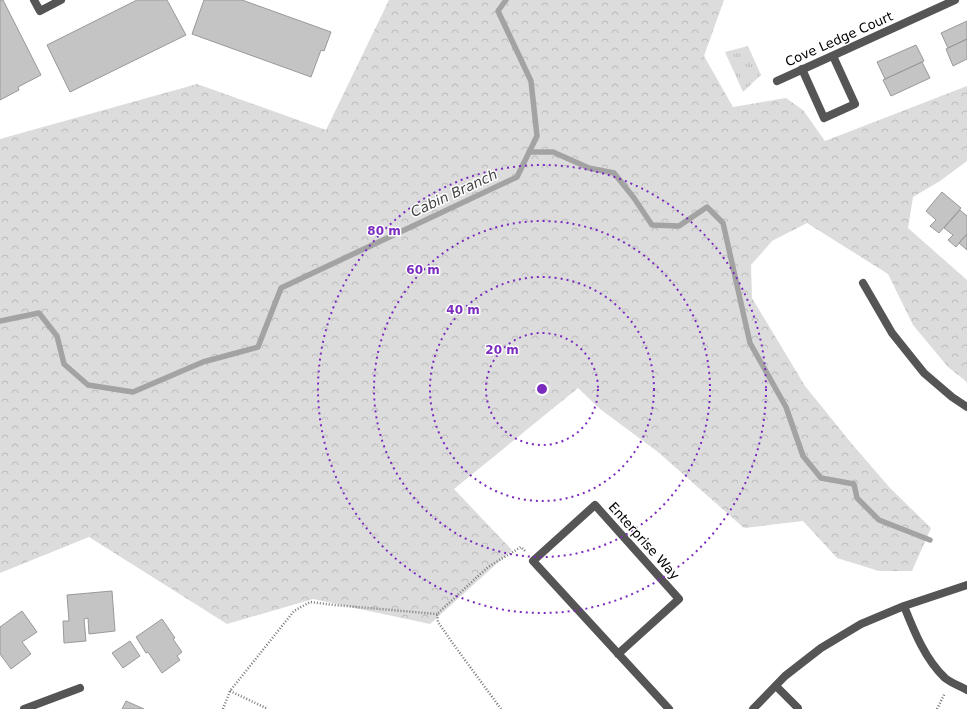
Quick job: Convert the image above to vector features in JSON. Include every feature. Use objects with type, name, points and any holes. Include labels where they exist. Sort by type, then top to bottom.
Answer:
[{"type":"street","points":[[34,0],[40,11],[61,0]]},
{"type":"street","name":"Cove Ledge Court","points":[[777,81],[954,0]]},
{"type":"street","points":[[802,70],[824,118],[855,104],[833,56]]},
{"type":"street","points":[[864,283],[892,333],[924,373],[952,397],[967,407]]},
{"type":"street","name":"Enterprise Way","points":[[533,561],[595,505],[679,599],[618,654]]},
{"type":"street","points":[[533,561],[669,709]]},
{"type":"street","points":[[753,709],[785,676],[821,648],[861,624],[904,606],[967,585]]},
{"type":"street","points":[[904,606],[915,632],[930,660],[946,678],[967,690]]},
{"type":"street","points":[[776,686],[798,709]]},
{"type":"street","points":[[24,709],[80,688]]},
{"type":"path","points":[[501,709],[438,622],[438,614],[488,567],[521,547],[533,561]]},
{"type":"path","points":[[223,709],[230,691],[294,611],[310,602],[438,614]]},
{"type":"path","points":[[230,691],[268,709]]},
{"type":"green space","points":[[389,0],[724,0],[704,56],[733,107],[786,98],[803,110],[825,141],[967,86],[967,161],[940,181],[913,197],[908,228],[967,280],[967,382],[948,367],[913,325],[888,274],[807,223],[772,241],[751,265],[752,298],[805,386],[890,488],[931,528],[912,571],[879,571],[837,558],[803,521],[744,528],[658,452],[600,409],[578,388],[454,489],[512,550],[430,624],[313,599],[227,624],[89,537],[0,573],[0,139],[197,84],[326,130]]},
{"type":"green space","points":[[748,46],[761,75],[743,92],[725,52]]},
{"type":"building","points":[[0,0],[3,0],[41,75],[18,87],[19,90],[0,100]]},
{"type":"building","points":[[137,0],[167,0],[186,35],[70,92],[47,45]]},
{"type":"building","points":[[204,0],[242,0],[331,32],[324,51],[321,50],[311,77],[192,34]]},
{"type":"building","points":[[967,21],[967,39],[948,48],[941,33]]},
{"type":"building","points":[[967,39],[967,59],[953,66],[946,49]]},
{"type":"building","points":[[916,45],[924,61],[885,79],[877,62]]},
{"type":"building","points":[[922,62],[930,78],[891,96],[883,80]]},
{"type":"building","points":[[942,192],[961,208],[939,233],[930,226],[936,220],[926,211]]},
{"type":"building","points":[[960,210],[967,216],[967,234],[956,247],[948,240],[953,235],[944,228]]},
{"type":"building","points":[[967,234],[967,250],[959,243]]},
{"type":"building","points":[[112,591],[115,631],[89,634],[88,618],[84,619],[86,641],[64,643],[63,621],[69,621],[67,595]]},
{"type":"building","points":[[22,611],[37,632],[22,642],[31,654],[11,669],[0,654],[0,627]]},
{"type":"building","points":[[162,619],[175,638],[173,639],[182,652],[177,656],[180,660],[162,673],[148,652],[146,653],[136,637]]},
{"type":"building","points":[[130,641],[140,656],[123,668],[112,653]]},
{"type":"building","points":[[126,701],[144,709],[122,709]]},
{"type":"waterway","name":"Cabin Branch","points":[[0,321],[39,313],[57,336],[64,364],[88,385],[133,392],[203,362],[258,347],[281,288],[517,177],[537,136],[531,81],[498,11],[506,0]]},
{"type":"waterway","points":[[529,152],[553,152],[589,168],[614,173],[634,198],[652,225],[679,226],[707,207],[723,223],[750,343],[786,407],[803,456],[821,478],[854,484],[857,498],[879,520],[930,540]]}]
